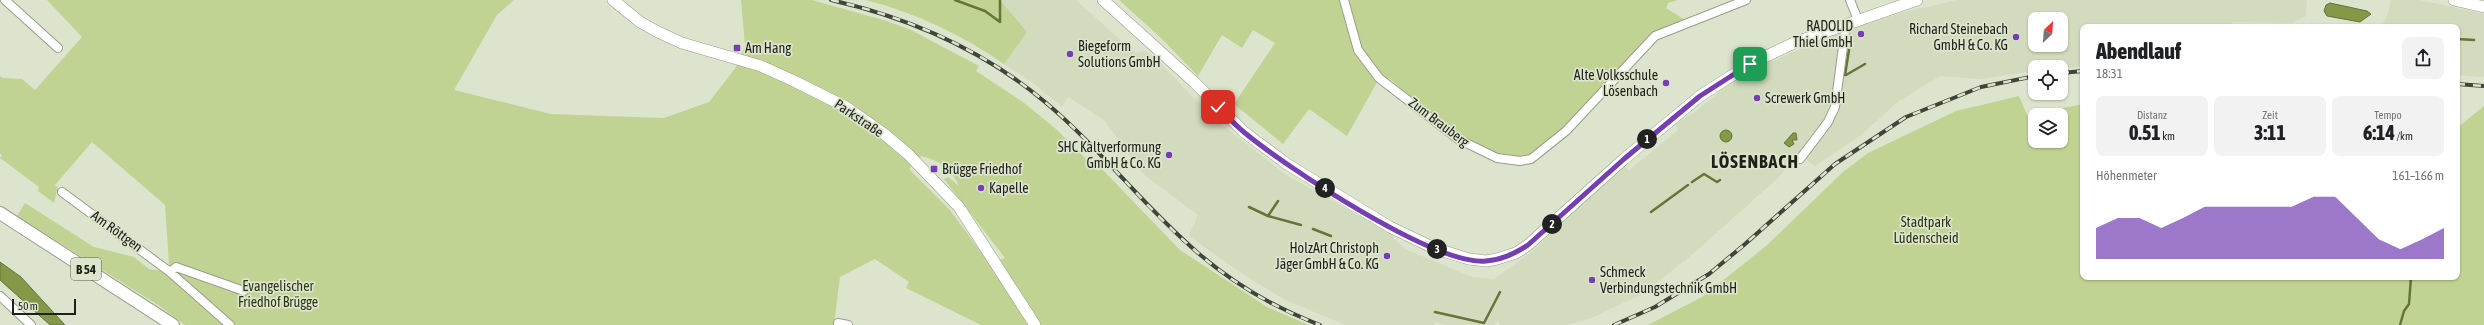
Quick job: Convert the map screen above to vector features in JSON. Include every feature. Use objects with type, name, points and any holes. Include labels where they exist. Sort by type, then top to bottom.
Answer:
[{"type":"main road","name":"Parkstraße","points":[[613,0],[640,22],[658,32],[682,43],[761,66],[846,107],[883,133],[908,154],[959,207],[1035,325]]},
{"type":"main road","points":[[1103,0],[1194,82],[1244,132],[1287,164],[1390,227],[1451,255],[1486,261],[1516,253],[1528,245],[1624,159],[1700,96],[1750,64],[1796,42],[1917,0]]},
{"type":"main road","points":[[2454,0],[2484,7]]},
{"type":"main road","name":"B 54","points":[[0,213],[173,325]]},
{"type":"street","points":[[4,0],[58,48]]},
{"type":"street","name":"Zum Brauberg","points":[[1344,0],[1358,50],[1379,78],[1450,133],[1474,148],[1498,158],[1520,161],[1531,159],[1566,131],[1655,36],[1746,0]]},
{"type":"street","points":[[1850,0],[1858,20]]},
{"type":"street","points":[[1800,159],[1828,122],[1835,107],[1846,24]]},
{"type":"street","name":"Am Röttgen","points":[[62,192],[170,272],[230,325]]},
{"type":"street","points":[[170,272],[176,266],[191,270],[244,291]]},
{"type":"street","points":[[0,296],[31,325]]},
{"type":"street","points":[[838,323],[848,325]]},
{"type":"shaded area","points":[[1000,0],[1076,0],[1135,53],[1146,51],[1163,66],[1212,117],[1286,175],[1391,233],[1394,239],[1405,249],[1472,277],[1494,279],[1535,249],[1589,196],[1624,166],[1629,170],[1678,130],[1675,124],[1692,114],[1741,75],[1839,32],[1909,11],[1957,0],[2307,0],[2306,16],[2293,23],[2233,22],[2231,24],[2080,24],[2080,66],[2068,68],[2068,60],[2028,60],[2028,72],[1980,79],[1940,76],[1899,101],[1861,135],[1815,166],[1798,154],[1778,178],[1694,253],[1643,294],[1591,318],[1568,325],[1499,325],[1499,321],[1493,325],[1446,325],[1435,322],[1434,325],[1346,325],[1285,300],[1238,271],[1189,236],[1198,215],[1143,174],[1105,121],[1068,97],[1062,107],[1032,82],[1004,64],[1027,32]]},
{"type":"shaded area","points":[[2391,0],[2420,0],[2484,14],[2484,77],[2460,75],[2460,24],[2383,24],[2388,14]]},
{"type":"shaded area","points":[[2330,3],[2367,11],[2371,14],[2360,22],[2327,16],[2324,11],[2326,5]]},
{"type":"shaded area","points":[[1724,130],[1728,130],[1732,136],[1728,142],[1724,142],[1720,138],[1720,134]]},
{"type":"shaded area","points":[[1793,133],[1796,133],[1797,140],[1792,140],[1794,144],[1789,147],[1784,143]]},
{"type":"shaded area","points":[[0,262],[21,277],[65,325],[50,325],[0,280]]},
{"type":"green space","name":"Evangelischer Friedhof Brügge","points":[[47,0],[514,0],[497,15],[454,90],[551,114],[664,118],[709,102],[736,67],[745,46],[741,0],[812,0],[887,21],[911,30],[979,66],[976,71],[1023,102],[1056,129],[1098,171],[1101,168],[1180,250],[1267,307],[1309,325],[981,325],[906,288],[909,282],[875,259],[840,277],[834,325],[185,325],[158,305],[17,216],[25,203],[94,247],[134,257],[149,269],[164,271],[213,316],[219,310],[169,264],[165,205],[92,142],[55,185],[58,188],[54,203],[38,191],[39,187],[0,158],[2,155],[0,153],[0,76],[3,78],[22,79],[35,90],[82,37]],"holes":[[[921,156],[944,166],[953,175],[959,186],[948,177],[944,179],[1005,258],[989,263],[950,210],[909,169]]]},
{"type":"green space","points":[[866,0],[1000,0],[1027,32],[1004,64],[955,34],[921,18]]},
{"type":"green space","points":[[1119,0],[1678,0],[1668,3],[1666,8],[1687,21],[1669,27],[1564,130],[1530,158],[1499,156],[1485,152],[1471,145],[1426,111],[1389,78],[1386,80],[1381,75],[1347,136],[1309,109],[1283,144],[1234,104],[1275,43],[1253,30],[1242,48],[1222,35],[1198,76],[1161,38]]},
{"type":"green space","name":"Stadtpark Lüdenscheid","points":[[2019,96],[2028,115],[2028,148],[2068,148],[2068,108],[2063,108],[2080,105],[2080,280],[2460,280],[2460,126],[2484,106],[2484,325],[1648,325],[1702,297],[1766,246],[1843,172],[1868,153],[1956,111]]},
{"type":"waterway","name":"LÖSENBACH","points":[[955,0],[985,11],[1000,22],[1000,0]]},
{"type":"waterway","name":"LÖSENBACH","points":[[2460,39],[2474,40]]},
{"type":"waterway","points":[[1845,75],[1849,50]]},
{"type":"waterway","name":"LÖSENBACH","points":[[1846,75],[1865,64]]},
{"type":"waterway","name":"LÖSENBACH","points":[[1692,182],[1704,174],[1717,182],[1720,180]]},
{"type":"waterway","name":"LÖSENBACH","points":[[1651,212],[1688,185]]},
{"type":"waterway","points":[[1268,216],[1278,201]]},
{"type":"waterway","name":"LÖSENBACH","points":[[1249,207],[1268,216],[1301,225]]},
{"type":"waterway","name":"LÖSENBACH","points":[[1313,229],[1331,236]]},
{"type":"waterway","points":[[2400,325],[2404,311],[2409,304],[2411,280]]},
{"type":"waterway","name":"LÖSENBACH","points":[[1435,312],[1484,323],[1500,292]]},
{"type":"railway","points":[[831,0],[860,7],[917,26],[970,51],[996,66],[1021,83],[1065,120],[1159,216],[1198,253],[1226,275],[1271,303],[1320,325]]},
{"type":"railway","points":[[2068,72],[2080,71]]},
{"type":"railway","points":[[1614,325],[1655,307],[1709,274],[1835,164],[1906,117],[1981,87],[2028,77]]},
{"type":"railway","points":[[2460,84],[2484,86]]},
{"type":"place","name":"RADOLID Thiel GmbH","points":[[1861,34]]},
{"type":"place","name":"Richard Steinebach GmbH & Co. KG","points":[[2016,37]]},
{"type":"place","name":"Am Hang","points":[[737,48]]},
{"type":"place","name":"Biegeform Solutions GmbH","points":[[1070,54]]},
{"type":"place","name":"Alte Volksschule Lösenbach","points":[[1666,83]]},
{"type":"place","name":"Screwerk GmbH","points":[[1757,98]]},
{"type":"place","name":"SHC Kaltverformung GmbH & Co. KG","points":[[1169,155]]},
{"type":"place","name":"Brügge Friedhof","points":[[934,169]]},
{"type":"place","name":"Kapelle","points":[[981,188]]},
{"type":"place","name":"HolzArt Christoph Jäger GmbH & Co. KG","points":[[1387,256]]},
{"type":"place","name":"Schmeck Verbindungstechnik GmbH","points":[[1592,280]]},
{"type":"district","name":"LÖSENBACH","points":[[1755,161]]},
{"type":"route","points":[[1218,107],[1244,132],[1287,164],[1390,227],[1451,255],[1486,261],[1497,259],[1522,250],[1544,232],[1624,159],[1700,96],[1750,64]]}]
